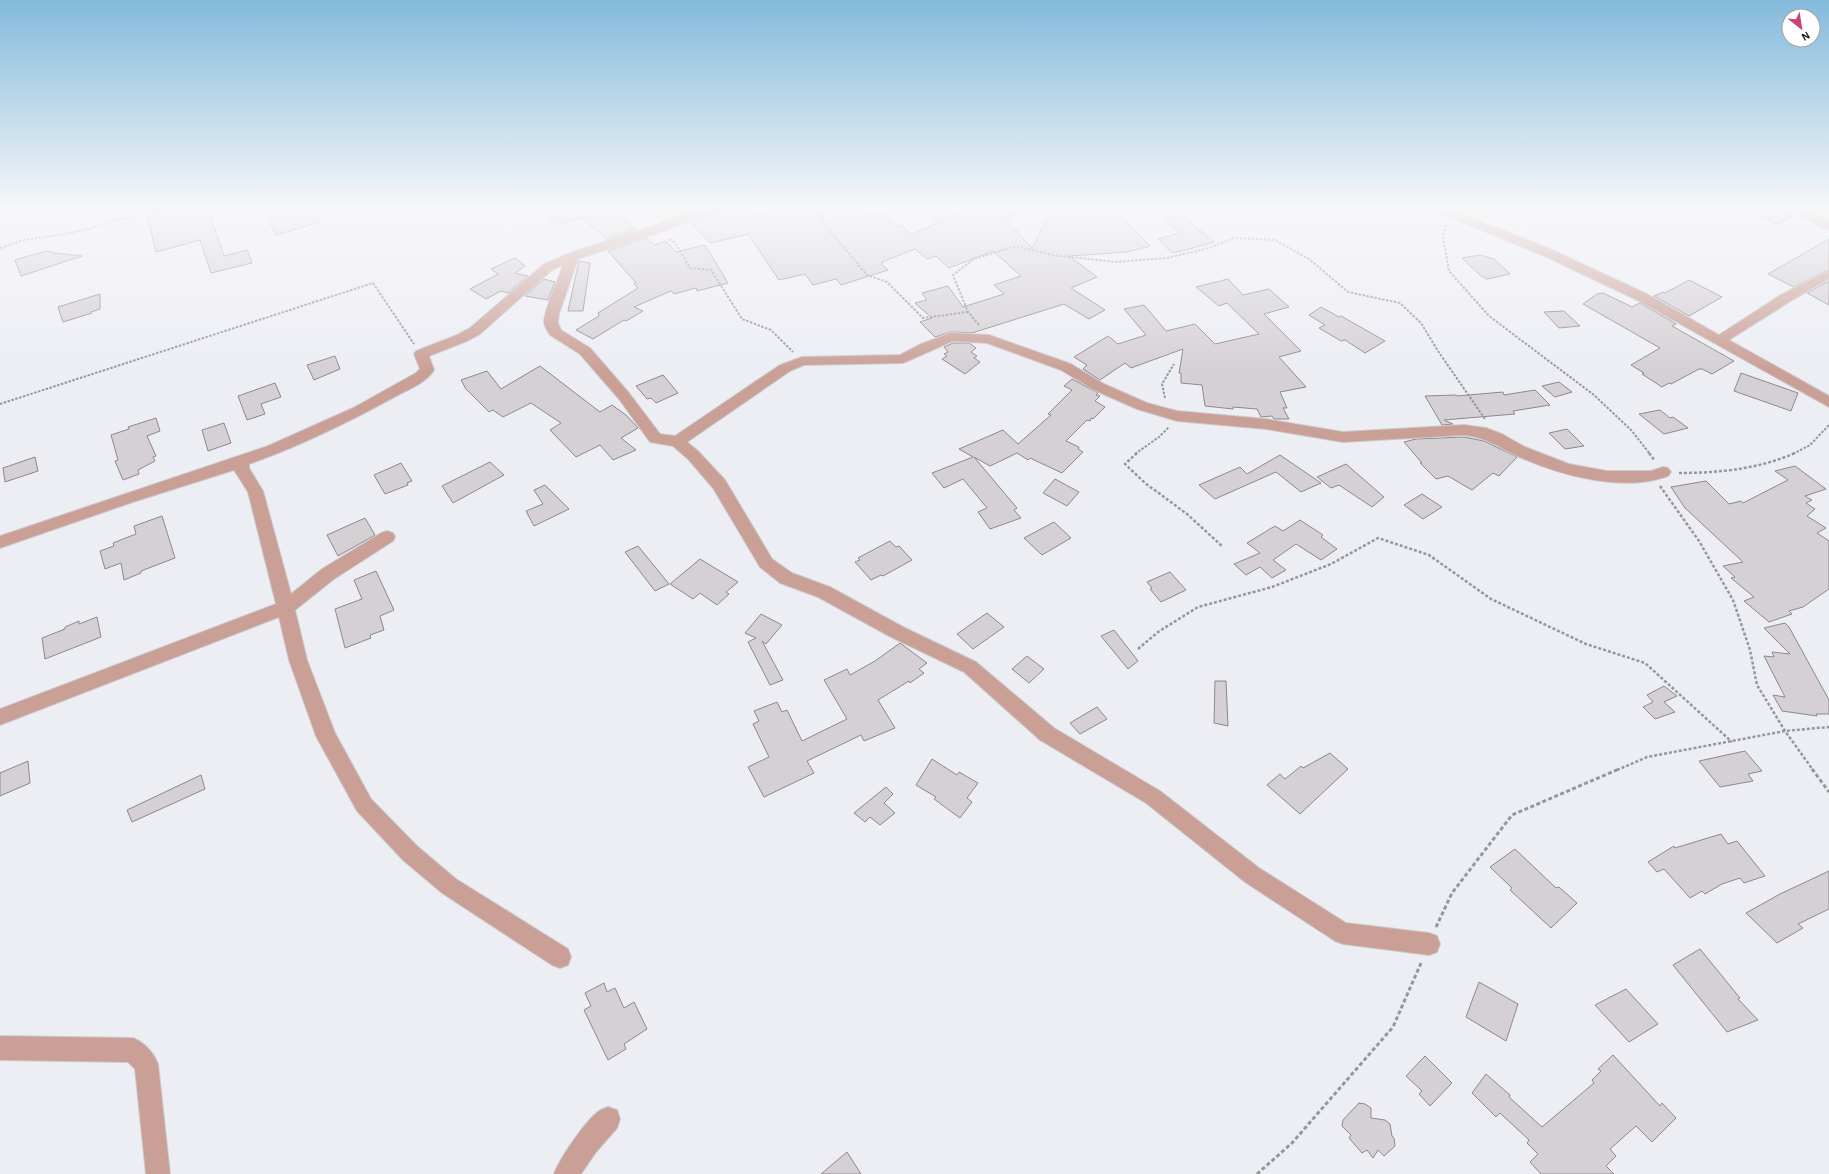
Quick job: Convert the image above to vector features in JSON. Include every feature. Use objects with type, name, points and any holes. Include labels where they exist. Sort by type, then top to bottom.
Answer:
[{"type":"street","points":[[0,542],[127,498],[241,462],[329,425],[421,376],[427,370],[421,354],[462,338],[475,331],[548,267],[561,262]]},
{"type":"street","points":[[570,262],[552,314],[551,323],[555,332],[585,351],[624,396],[655,438],[677,442],[693,455],[719,484],[766,563],[786,578],[824,592],[897,632],[970,667],[1047,734],[1153,797],[1252,875],[1343,933],[1429,944]]},
{"type":"street","points":[[1567,262],[1642,297],[1829,402]]},
{"type":"street","points":[[1720,340],[1784,299],[1829,274]]},
{"type":"street","points":[[677,442],[785,368],[802,361],[903,359],[926,347],[951,337],[989,339],[1066,367],[1099,386],[1142,406],[1177,416],[1266,424],[1343,437],[1464,430],[1481,432],[1497,438],[1520,451],[1567,470],[1607,476],[1658,474]]},
{"type":"street","points":[[241,462],[241,468],[246,479],[255,490],[272,551],[298,660],[326,736],[364,805],[410,853],[450,886],[560,957]]},
{"type":"street","points":[[0,717],[286,607],[328,574],[387,537]]},
{"type":"street","points":[[0,1048],[133,1050],[146,1064],[158,1174]]},
{"type":"street","points":[[566,1174],[587,1143],[608,1120]]},
{"type":"path","points":[[686,262],[690,268],[711,270],[742,319],[771,330],[802,361]]},
{"type":"path","points":[[856,262],[867,275],[887,282],[923,318],[968,312]]},
{"type":"path","points":[[970,262],[953,275],[968,312],[989,339]]},
{"type":"path","points":[[1312,262],[1348,292],[1400,303],[1421,323],[1438,351],[1497,438]]},
{"type":"path","points":[[1447,262],[1449,271],[1489,316],[1594,395],[1626,425],[1699,541],[1733,600],[1750,650],[1757,685],[1785,731],[1829,792]]},
{"type":"path","points":[[0,404],[373,283],[421,354]]},
{"type":"path","points":[[1174,364],[1162,384],[1166,400],[1177,416],[1165,432],[1131,457],[1125,464],[1145,483],[1187,514],[1223,547]]},
{"type":"path","points":[[1658,474],[1703,474],[1765,463],[1808,446],[1829,425]]},
{"type":"path","points":[[1138,649],[1158,632],[1198,607],[1272,587],[1331,564],[1378,538],[1429,555],[1491,599],[1586,644],[1645,663],[1732,742]]},
{"type":"path","points":[[1257,1174],[1292,1143],[1394,1027],[1452,893],[1512,815],[1646,758],[1785,731],[1829,727]]},
{"type":"building","points":[[16,262],[64,262],[21,276]]},
{"type":"building","points":[[207,262],[252,262],[252,263],[211,273]]},
{"type":"building","points":[[507,262],[520,262],[525,266],[515,273],[528,276],[508,293],[501,291],[486,299],[470,289],[498,274],[491,269]]},
{"type":"building","points":[[579,262],[590,263],[583,311],[568,311]]},
{"type":"building","points":[[617,262],[715,262],[728,283],[697,291],[696,288],[674,294],[671,291],[634,307],[643,311],[626,321],[624,320],[593,339],[576,330],[599,316],[598,313],[638,288],[634,284],[636,283]]},
{"type":"building","points":[[767,262],[883,262],[881,264],[888,270],[841,285],[836,279],[813,285],[805,274],[779,280]]},
{"type":"building","points":[[942,262],[965,262],[949,268]]},
{"type":"building","points":[[1005,262],[1077,262],[1097,277],[1071,288],[1105,310],[1089,319],[1064,304],[972,333],[951,332],[935,337],[920,322],[932,318],[915,303],[927,300],[922,293],[948,286],[963,307],[1004,294],[994,285],[1021,276]]},
{"type":"building","points":[[1466,262],[1497,262],[1510,274],[1487,279],[1481,276]]},
{"type":"building","points":[[1789,262],[1829,262],[1829,269],[1794,287],[1768,274]]},
{"type":"building","points":[[544,279],[555,282],[548,300],[525,296]]},
{"type":"building","points":[[1228,279],[1243,295],[1269,289],[1289,307],[1264,314],[1301,351],[1279,357],[1306,387],[1280,392],[1287,408],[1283,408],[1289,419],[1274,419],[1272,416],[1261,417],[1257,409],[1233,407],[1233,409],[1205,406],[1202,385],[1181,383],[1181,373],[1179,373],[1183,349],[1131,368],[1125,363],[1100,380],[1083,369],[1087,365],[1074,357],[1108,336],[1118,344],[1146,335],[1124,309],[1144,305],[1166,331],[1195,324],[1215,344],[1259,334],[1227,303],[1219,306],[1196,287]]},
{"type":"building","points":[[1689,280],[1722,297],[1689,316],[1654,296],[1663,292],[1665,293]]},
{"type":"building","points":[[1829,281],[1829,305],[1807,293]]},
{"type":"building","points":[[1603,293],[1632,307],[1640,303],[1676,324],[1672,326],[1734,361],[1712,374],[1699,369],[1671,384],[1669,383],[1662,387],[1631,365],[1660,348],[1583,304],[1597,294]]},
{"type":"building","points":[[100,294],[100,309],[63,322],[58,307]]},
{"type":"building","points":[[1321,307],[1339,317],[1341,316],[1385,341],[1365,353],[1345,340],[1341,341],[1319,328],[1325,325],[1309,315]]},
{"type":"building","points":[[1564,311],[1580,326],[1559,328],[1544,312]]},
{"type":"building","points":[[953,343],[969,343],[976,348],[971,352],[977,356],[974,358],[980,362],[965,374],[942,359],[947,356],[944,354],[948,352],[944,347]]},
{"type":"building","points":[[335,356],[340,369],[314,380],[307,365]]},
{"type":"building","points":[[540,366],[600,412],[612,405],[626,415],[638,428],[621,438],[636,450],[613,460],[600,445],[576,457],[550,430],[561,423],[531,403],[503,417],[493,410],[489,412],[466,389],[461,380],[487,371],[501,389]]},
{"type":"building","points":[[1741,373],[1798,393],[1791,411],[1734,391]]},
{"type":"building","points":[[663,375],[678,393],[656,403],[651,398],[647,399],[636,386]]},
{"type":"building","points":[[1072,379],[1098,393],[1096,395],[1100,396],[1095,401],[1105,407],[1093,419],[1091,418],[1090,421],[1087,420],[1066,441],[1079,447],[1078,449],[1083,452],[1062,473],[1030,458],[1028,460],[1017,453],[990,466],[974,457],[1017,508],[1014,510],[1021,518],[990,529],[978,512],[987,508],[963,479],[944,488],[932,473],[973,457],[959,449],[1003,430],[1018,444],[1051,415],[1048,414],[1072,390],[1064,386]]},
{"type":"building","points":[[1559,382],[1572,392],[1555,397],[1542,386]]},
{"type":"building","points":[[275,383],[281,397],[261,404],[265,414],[247,420],[238,396]]},
{"type":"building","points":[[1535,390],[1550,405],[1513,411],[1515,414],[1444,420],[1453,424],[1442,425],[1425,396],[1457,396],[1503,392],[1504,395]]},
{"type":"building","points":[[1660,410],[1670,418],[1673,417],[1688,428],[1664,434],[1639,414]]},
{"type":"building","points":[[156,418],[160,431],[147,436],[156,456],[153,457],[155,461],[138,470],[139,474],[123,480],[115,461],[118,460],[111,435],[129,429],[128,427]]},
{"type":"building","points":[[224,423],[231,443],[208,451],[202,430]]},
{"type":"building","points":[[1567,429],[1584,446],[1565,449],[1549,433]]},
{"type":"building","points":[[1464,437],[1484,441],[1517,457],[1499,476],[1493,473],[1472,490],[1448,476],[1436,479],[1420,463],[1422,463],[1404,442],[1416,439]]},
{"type":"building","points":[[1280,455],[1321,483],[1301,492],[1276,472],[1215,499],[1199,485],[1240,467],[1247,474]]},
{"type":"building","points":[[35,457],[38,471],[5,482],[3,468]]},
{"type":"building","points":[[490,462],[504,475],[453,503],[442,486]]},
{"type":"building","points":[[401,463],[412,481],[407,483],[408,485],[385,494],[374,475]]},
{"type":"building","points":[[1346,464],[1384,497],[1372,507],[1339,485],[1331,488],[1317,477]]},
{"type":"building","points":[[1795,466],[1826,489],[1805,496],[1812,500],[1806,503],[1815,509],[1807,516],[1826,528],[1817,533],[1829,541],[1829,589],[1803,607],[1789,611],[1792,614],[1769,622],[1744,601],[1754,597],[1731,578],[1735,577],[1723,566],[1743,562],[1685,508],[1671,487],[1706,481],[1729,504],[1741,501],[1743,503],[1788,480],[1775,471]]},
{"type":"building","points":[[1055,479],[1079,492],[1067,506],[1043,493]]},
{"type":"building","points":[[545,485],[569,509],[534,526],[526,511],[543,504],[534,490]]},
{"type":"building","points":[[1422,494],[1442,507],[1423,519],[1404,505]]},
{"type":"building","points":[[162,516],[175,558],[141,571],[141,573],[124,580],[121,563],[105,569],[100,551],[114,546],[113,543],[136,534],[134,526]]},
{"type":"building","points":[[365,518],[375,535],[338,556],[327,535]]},
{"type":"building","points":[[1300,520],[1323,535],[1321,537],[1337,549],[1321,560],[1296,544],[1273,560],[1286,570],[1272,578],[1260,567],[1246,575],[1234,564],[1260,553],[1247,543],[1275,526],[1283,531]]},
{"type":"building","points":[[1054,522],[1071,538],[1042,555],[1024,538]]},
{"type":"building","points":[[890,541],[896,547],[899,546],[912,560],[883,576],[881,575],[871,580],[855,562],[860,560],[858,558]]},
{"type":"building","points":[[638,546],[669,584],[655,591],[625,552]]},
{"type":"building","points":[[700,559],[738,582],[726,592],[729,594],[717,605],[700,593],[693,599],[670,584]]},
{"type":"building","points":[[376,571],[394,610],[380,616],[384,630],[370,635],[371,638],[345,648],[335,609],[362,599],[354,580]]},
{"type":"building","points":[[1170,572],[1186,590],[1161,602],[1150,589],[1152,588],[1147,582]]},
{"type":"building","points":[[987,613],[1004,627],[973,649],[957,634]]},
{"type":"building","points":[[761,614],[782,625],[766,644],[762,641],[783,680],[770,685],[748,642],[756,638],[745,633]]},
{"type":"building","points":[[97,617],[101,637],[45,659],[42,638],[65,629],[65,627],[79,621],[79,624]]},
{"type":"building","points":[[1785,623],[1789,627],[1829,700],[1829,714],[1816,714],[1817,716],[1782,711],[1773,695],[1785,697],[1764,656],[1774,657],[1772,652],[1790,654],[1764,628]]},
{"type":"building","points":[[1114,630],[1138,661],[1128,669],[1101,636]]},
{"type":"building","points":[[900,643],[927,663],[919,669],[924,673],[910,683],[909,681],[878,700],[895,728],[864,741],[861,735],[807,761],[814,773],[764,797],[748,767],[769,757],[753,724],[759,721],[754,711],[777,702],[782,712],[787,710],[802,741],[847,719],[824,680],[847,669],[850,675],[875,661]]},
{"type":"building","points":[[1027,656],[1044,669],[1029,683],[1012,669]]},
{"type":"building","points":[[1215,681],[1226,681],[1228,726],[1214,723]]},
{"type":"building","points":[[1664,686],[1677,696],[1664,702],[1675,712],[1655,719],[1643,707],[1653,702],[1647,695]]},
{"type":"building","points":[[1097,707],[1107,719],[1080,734],[1070,723]]},
{"type":"building","points":[[1745,751],[1762,771],[1748,774],[1753,781],[1720,787],[1699,761]]},
{"type":"building","points":[[1330,753],[1348,769],[1300,814],[1267,785],[1280,774],[1285,779],[1301,766],[1303,768]]},
{"type":"building","points":[[932,759],[957,775],[959,772],[978,783],[967,798],[972,802],[960,818],[934,799],[936,797],[916,785]]},
{"type":"building","points":[[28,761],[30,783],[0,796],[0,773]]},
{"type":"building","points":[[201,775],[205,789],[132,822],[127,810]]},
{"type":"building","points":[[886,787],[893,794],[884,803],[895,813],[880,825],[870,817],[865,822],[854,813]]},
{"type":"building","points":[[1721,834],[1728,844],[1737,841],[1765,876],[1744,883],[1740,878],[1722,884],[1705,894],[1702,891],[1690,898],[1664,869],[1657,872],[1648,862],[1674,846],[1675,848]]},
{"type":"building","points":[[1515,849],[1556,888],[1559,887],[1577,903],[1551,928],[1510,890],[1512,888],[1490,867]]},
{"type":"building","points":[[1829,871],[1829,909],[1798,924],[1803,928],[1777,943],[1746,913],[1780,894]]},
{"type":"building","points":[[1700,949],[1740,998],[1738,999],[1758,1020],[1727,1032],[1673,965]]},
{"type":"building","points":[[1479,982],[1518,1004],[1506,1041],[1466,1017]]},
{"type":"building","points":[[604,983],[607,992],[615,988],[624,1008],[634,1002],[647,1029],[624,1044],[626,1049],[608,1060],[584,1010],[591,1006],[585,993]]},
{"type":"building","points":[[1626,989],[1658,1024],[1629,1042],[1595,1005]]},
{"type":"building","points":[[1613,1055],[1660,1106],[1662,1103],[1676,1118],[1652,1142],[1636,1126],[1610,1149],[1616,1156],[1606,1166],[1614,1174],[1541,1174],[1530,1162],[1538,1154],[1527,1143],[1529,1140],[1500,1113],[1496,1117],[1472,1093],[1486,1074],[1510,1095],[1509,1097],[1542,1127],[1594,1083],[1592,1080],[1601,1071],[1598,1069]]},
{"type":"building","points":[[1425,1056],[1452,1083],[1430,1106],[1419,1094],[1422,1091],[1406,1076]]},
{"type":"building","points":[[1359,1103],[1365,1104],[1371,1108],[1371,1118],[1385,1120],[1390,1124],[1395,1146],[1384,1156],[1378,1150],[1373,1158],[1367,1150],[1362,1153],[1349,1138],[1351,1135],[1342,1126],[1343,1120]]},
{"type":"building","points":[[847,1152],[861,1174],[821,1174]]}]
